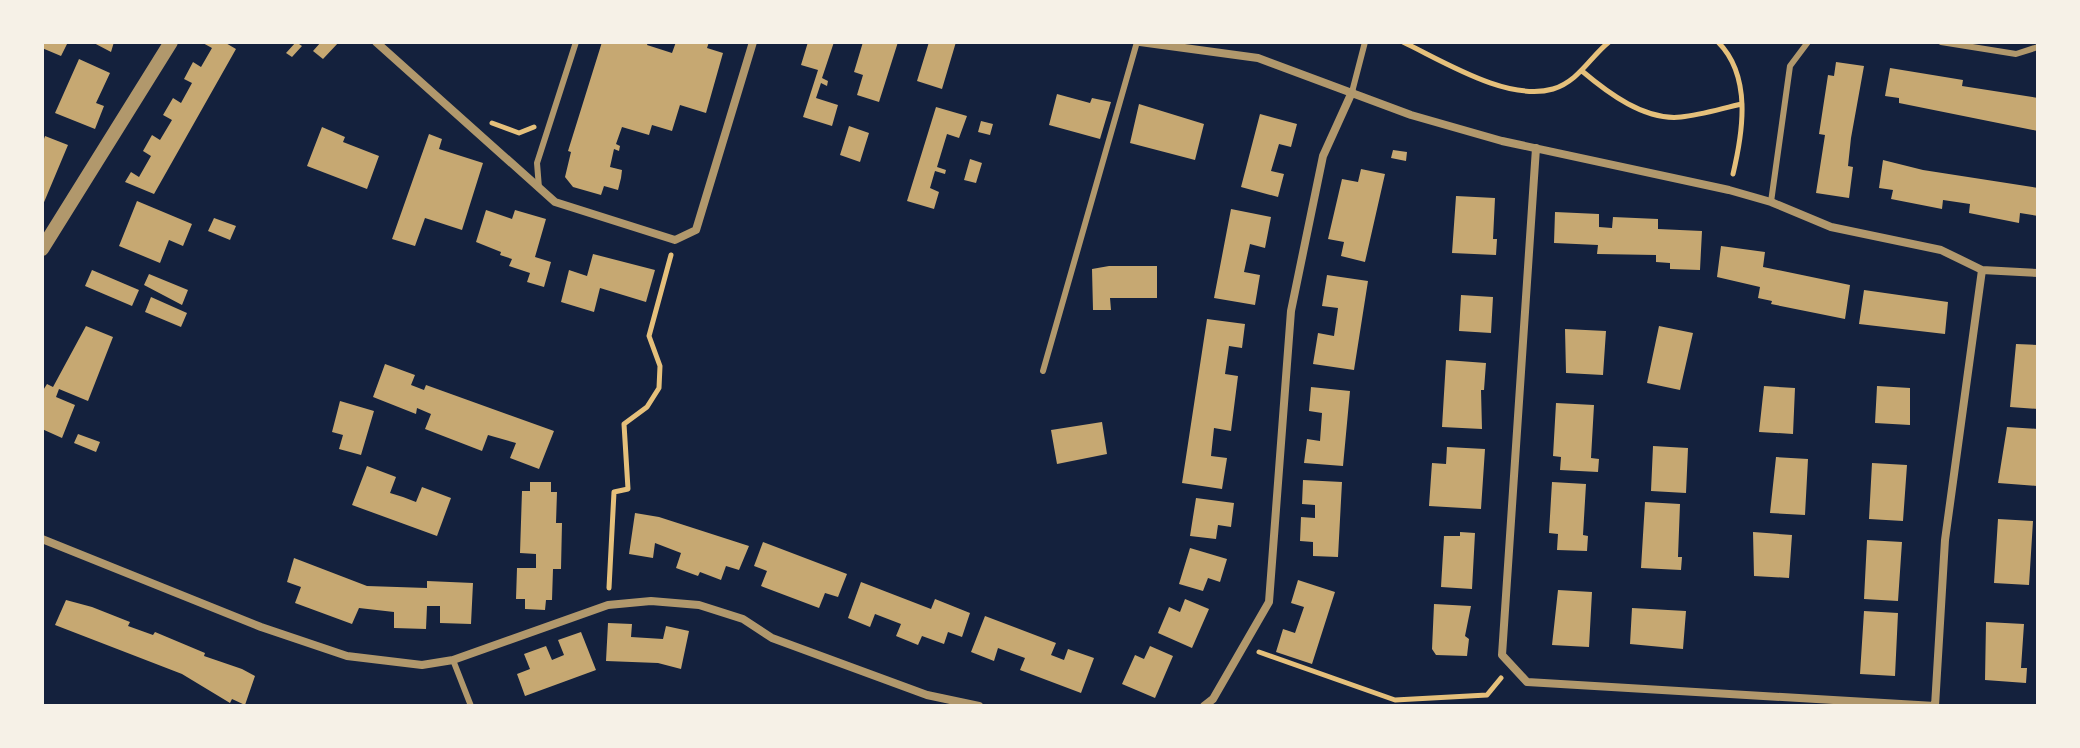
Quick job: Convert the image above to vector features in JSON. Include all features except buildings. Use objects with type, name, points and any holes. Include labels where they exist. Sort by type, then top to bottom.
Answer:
[{"type":"street","points":[[42,249],[126,120],[171,42]]},
{"type":"street","points":[[376,42],[555,202],[675,240],[696,230],[753,42]]},
{"type":"street","points":[[1138,42],[1258,58],[1411,115],[1536,148],[1729,190],[1771,202],[1822,224],[1941,250],[1982,270],[2038,273]]},
{"type":"street","points":[[1204,706],[1213,699],[1269,602],[1291,311],[1323,156],[1352,92]]},
{"type":"street","points":[[1536,148],[1502,655],[1527,682],[1935,706],[1945,540],[1982,270]]},
{"type":"street","points":[[42,539],[261,627],[347,656],[422,665],[453,660],[608,605],[651,601],[699,605],[743,619],[772,638],[927,695],[979,706]]},
{"type":"lane","points":[[540,191],[537,163],[576,42]]},
{"type":"lane","points":[[1043,371],[1138,42]]},
{"type":"lane","points":[[1352,92],[1365,42]]},
{"type":"lane","points":[[1771,202],[1790,66],[1808,42]]},
{"type":"lane","points":[[1941,42],[2016,54],[2038,47]]},
{"type":"lane","points":[[453,660],[471,706]]},
{"type":"path","points":[[1403,42],[1477,78],[1513,89],[1553,89],[1582,71],[1609,42]]},
{"type":"path","points":[[1718,42],[1725,49],[1734,71],[1742,104],[1742,126],[1729,190]]},
{"type":"path","points":[[1582,71],[1611,96],[1651,113],[1679,118],[1742,104]]},
{"type":"path","points":[[479,133],[493,122],[519,133],[551,120]]},
{"type":"path","points":[[608,605],[614,492],[628,489],[624,424],[647,407],[659,388],[660,366],[649,336],[675,240]]},
{"type":"path","points":[[1243,647],[1395,700],[1487,695],[1512,665]]}]
